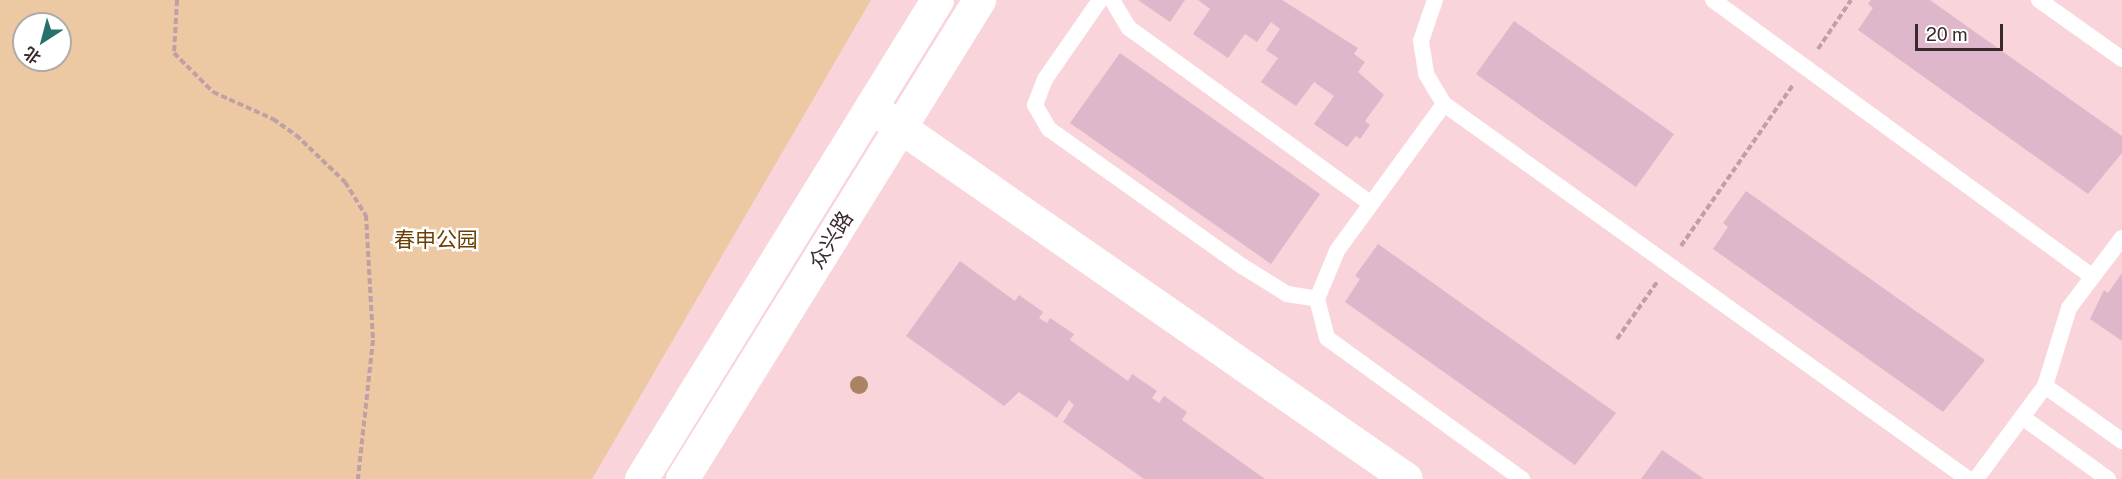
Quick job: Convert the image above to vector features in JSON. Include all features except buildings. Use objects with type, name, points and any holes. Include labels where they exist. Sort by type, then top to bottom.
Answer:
[{"type":"street","name":"众兴路","points":[[641,479],[937,0]]},
{"type":"street","name":"众兴路","points":[[682,479],[979,0]]},
{"type":"street","points":[[871,107],[1407,479]]},
{"type":"lane","points":[[1100,0],[1038,97],[1035,105],[1049,129],[1242,266],[1287,294],[1317,299]]},
{"type":"lane","points":[[1112,0],[1129,28],[1371,204]]},
{"type":"lane","points":[[1435,0],[1421,41],[1426,74],[1444,104],[1968,479]]},
{"type":"lane","points":[[1713,0],[2087,273]]},
{"type":"lane","points":[[2039,0],[2122,59]]},
{"type":"lane","points":[[1444,104],[1337,251],[1317,299],[1327,338],[1522,479]]},
{"type":"lane","points":[[1976,479],[2045,386],[2069,308],[2122,238]]},
{"type":"lane","points":[[2045,386],[2122,441]]},
{"type":"lane","points":[[2022,417],[2108,479]]},
{"type":"path","points":[[177,0],[174,53],[213,93],[273,119],[296,135],[345,182],[366,215],[373,340],[358,479]]},
{"type":"path","points":[[1811,58],[1851,0]]},
{"type":"path","points":[[1677,252],[1798,78]]},
{"type":"path","points":[[1617,339],[1664,272]]},
{"type":"green space","name":"春申公园","points":[[0,0],[871,0],[592,479],[0,479]]}]
